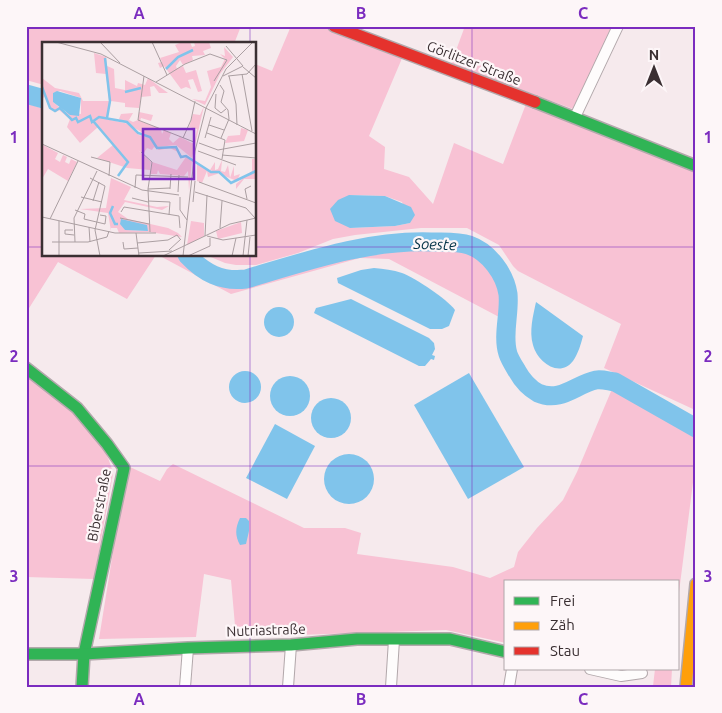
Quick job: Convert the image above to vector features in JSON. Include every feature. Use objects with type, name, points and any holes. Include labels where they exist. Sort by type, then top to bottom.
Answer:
[{"type":"main road","name":"Görlitzer Straße","points":[[334,26],[575,117],[696,166]]},
{"type":"main road","name":"Biberstraße","points":[[26,368],[77,408],[124,468],[84,654],[82,687]]},
{"type":"main road","points":[[686,687],[696,584]]},
{"type":"main road","name":"Nutriastraße","points":[[26,654],[84,654],[356,639],[450,639],[504,652]]},
{"type":"street","points":[[575,117],[618,26]]},
{"type":"street","points":[[391,687],[394,640]]},
{"type":"street","points":[[288,687],[291,644]]},
{"type":"street","points":[[185,687],[188,648]]},
{"type":"street","points":[[509,687],[512,670]]},
{"type":"street","points":[[594,670],[621,676],[642,673]]},
{"type":"shaded area","points":[[26,26],[241,26],[235,42],[42,42],[42,84],[26,80]]},
{"type":"shaded area","points":[[291,26],[323,26],[403,56],[369,136],[385,147],[384,169],[409,177],[433,204],[454,143],[503,164],[526,104],[696,173],[696,392],[693,409],[604,368],[621,324],[518,271],[499,245],[467,228],[421,228],[355,235],[333,239],[298,253],[256,265],[225,263],[208,256],[256,256],[256,64],[272,71]],"holes":[[[349,195],[385,196],[402,202],[410,223],[395,226],[350,228]]]},
{"type":"shaded area","points":[[465,26],[614,26],[573,109],[451,64]]},
{"type":"shaded area","points":[[26,103],[42,108],[42,256],[155,256],[127,299],[58,262],[26,313]]},
{"type":"shaded area","points":[[403,245],[463,249],[483,263],[500,287],[501,318],[389,259],[360,258],[231,294],[160,256],[183,256],[196,272],[236,284],[361,251]]},
{"type":"shaded area","points":[[26,375],[65,406],[91,431],[109,459],[113,474],[94,579],[26,577]]},
{"type":"shaded area","points":[[612,389],[696,436],[696,459],[680,584],[680,580],[504,580],[504,643],[446,630],[236,637],[231,580],[204,574],[196,637],[99,639],[126,471],[130,467],[160,481],[167,469],[173,464],[304,528],[345,528],[361,533],[357,554],[453,567],[490,578],[514,567],[518,552],[563,500]]},
{"type":"shaded area","points":[[655,670],[672,670],[671,687],[650,687],[653,686]]},
{"type":"water","points":[[349,195],[385,196],[411,207],[415,215],[410,223],[395,226],[350,228],[335,221],[330,209],[338,200]]},
{"type":"water","points":[[374,268],[392,270],[415,279],[451,305],[455,310],[449,326],[442,329],[430,329],[338,283],[337,278]]},
{"type":"water","points":[[351,299],[429,338],[434,343],[435,349],[432,355],[435,356],[434,360],[431,359],[425,366],[419,366],[314,313],[316,308]]},
{"type":"water","points":[[536,302],[583,336],[573,361],[567,366],[555,368],[549,366],[535,351],[531,329]]},
{"type":"water","points":[[279,307],[285,308],[293,316],[293,328],[285,336],[279,337],[273,336],[265,328],[264,322],[265,316],[273,308]]},
{"type":"water","points":[[245,371],[251,372],[256,376],[260,381],[260,393],[256,398],[251,402],[245,403],[239,402],[234,398],[230,393],[229,387],[230,381],[234,376],[239,372]]},
{"type":"water","points":[[469,373],[524,467],[468,499],[414,405]]},
{"type":"water","points":[[286,376],[294,376],[301,379],[307,385],[310,396],[307,407],[301,413],[294,416],[286,416],[279,413],[273,407],[270,400],[270,392],[273,385],[279,379]]},
{"type":"water","points":[[327,398],[335,398],[342,401],[348,407],[351,418],[348,429],[342,435],[335,438],[327,438],[320,435],[314,429],[311,422],[311,414],[314,407],[320,401]]},
{"type":"water","points":[[275,424],[315,446],[287,499],[246,478]]},
{"type":"water","points":[[349,454],[358,456],[369,465],[374,479],[372,488],[363,499],[349,504],[340,502],[329,493],[324,479],[326,470],[335,459]]},
{"type":"water","points":[[240,518],[246,518],[249,521],[249,531],[246,544],[240,545],[236,532]]},
{"type":"waterway","name":"Soeste","points":[[26,94],[42,98]]},
{"type":"waterway","name":"Soeste","points":[[188,256],[200,267],[213,275],[237,280],[337,253],[384,244],[446,242],[469,245],[489,258],[500,272],[508,294],[506,347],[512,363],[521,378],[532,389],[538,393],[554,396],[596,380],[615,382],[696,428]]},
{"type":"traffic: fast","points":[[535,102],[696,166]]},
{"type":"traffic: fast","points":[[26,368],[77,408],[124,468],[84,654],[82,687]]},
{"type":"traffic: fast","points":[[26,654],[84,654],[291,645],[357,639],[450,639],[504,652]]},
{"type":"traffic: slow","points":[[686,687],[696,584]]},
{"type":"traffic: jam","points":[[334,26],[535,102]]}]
